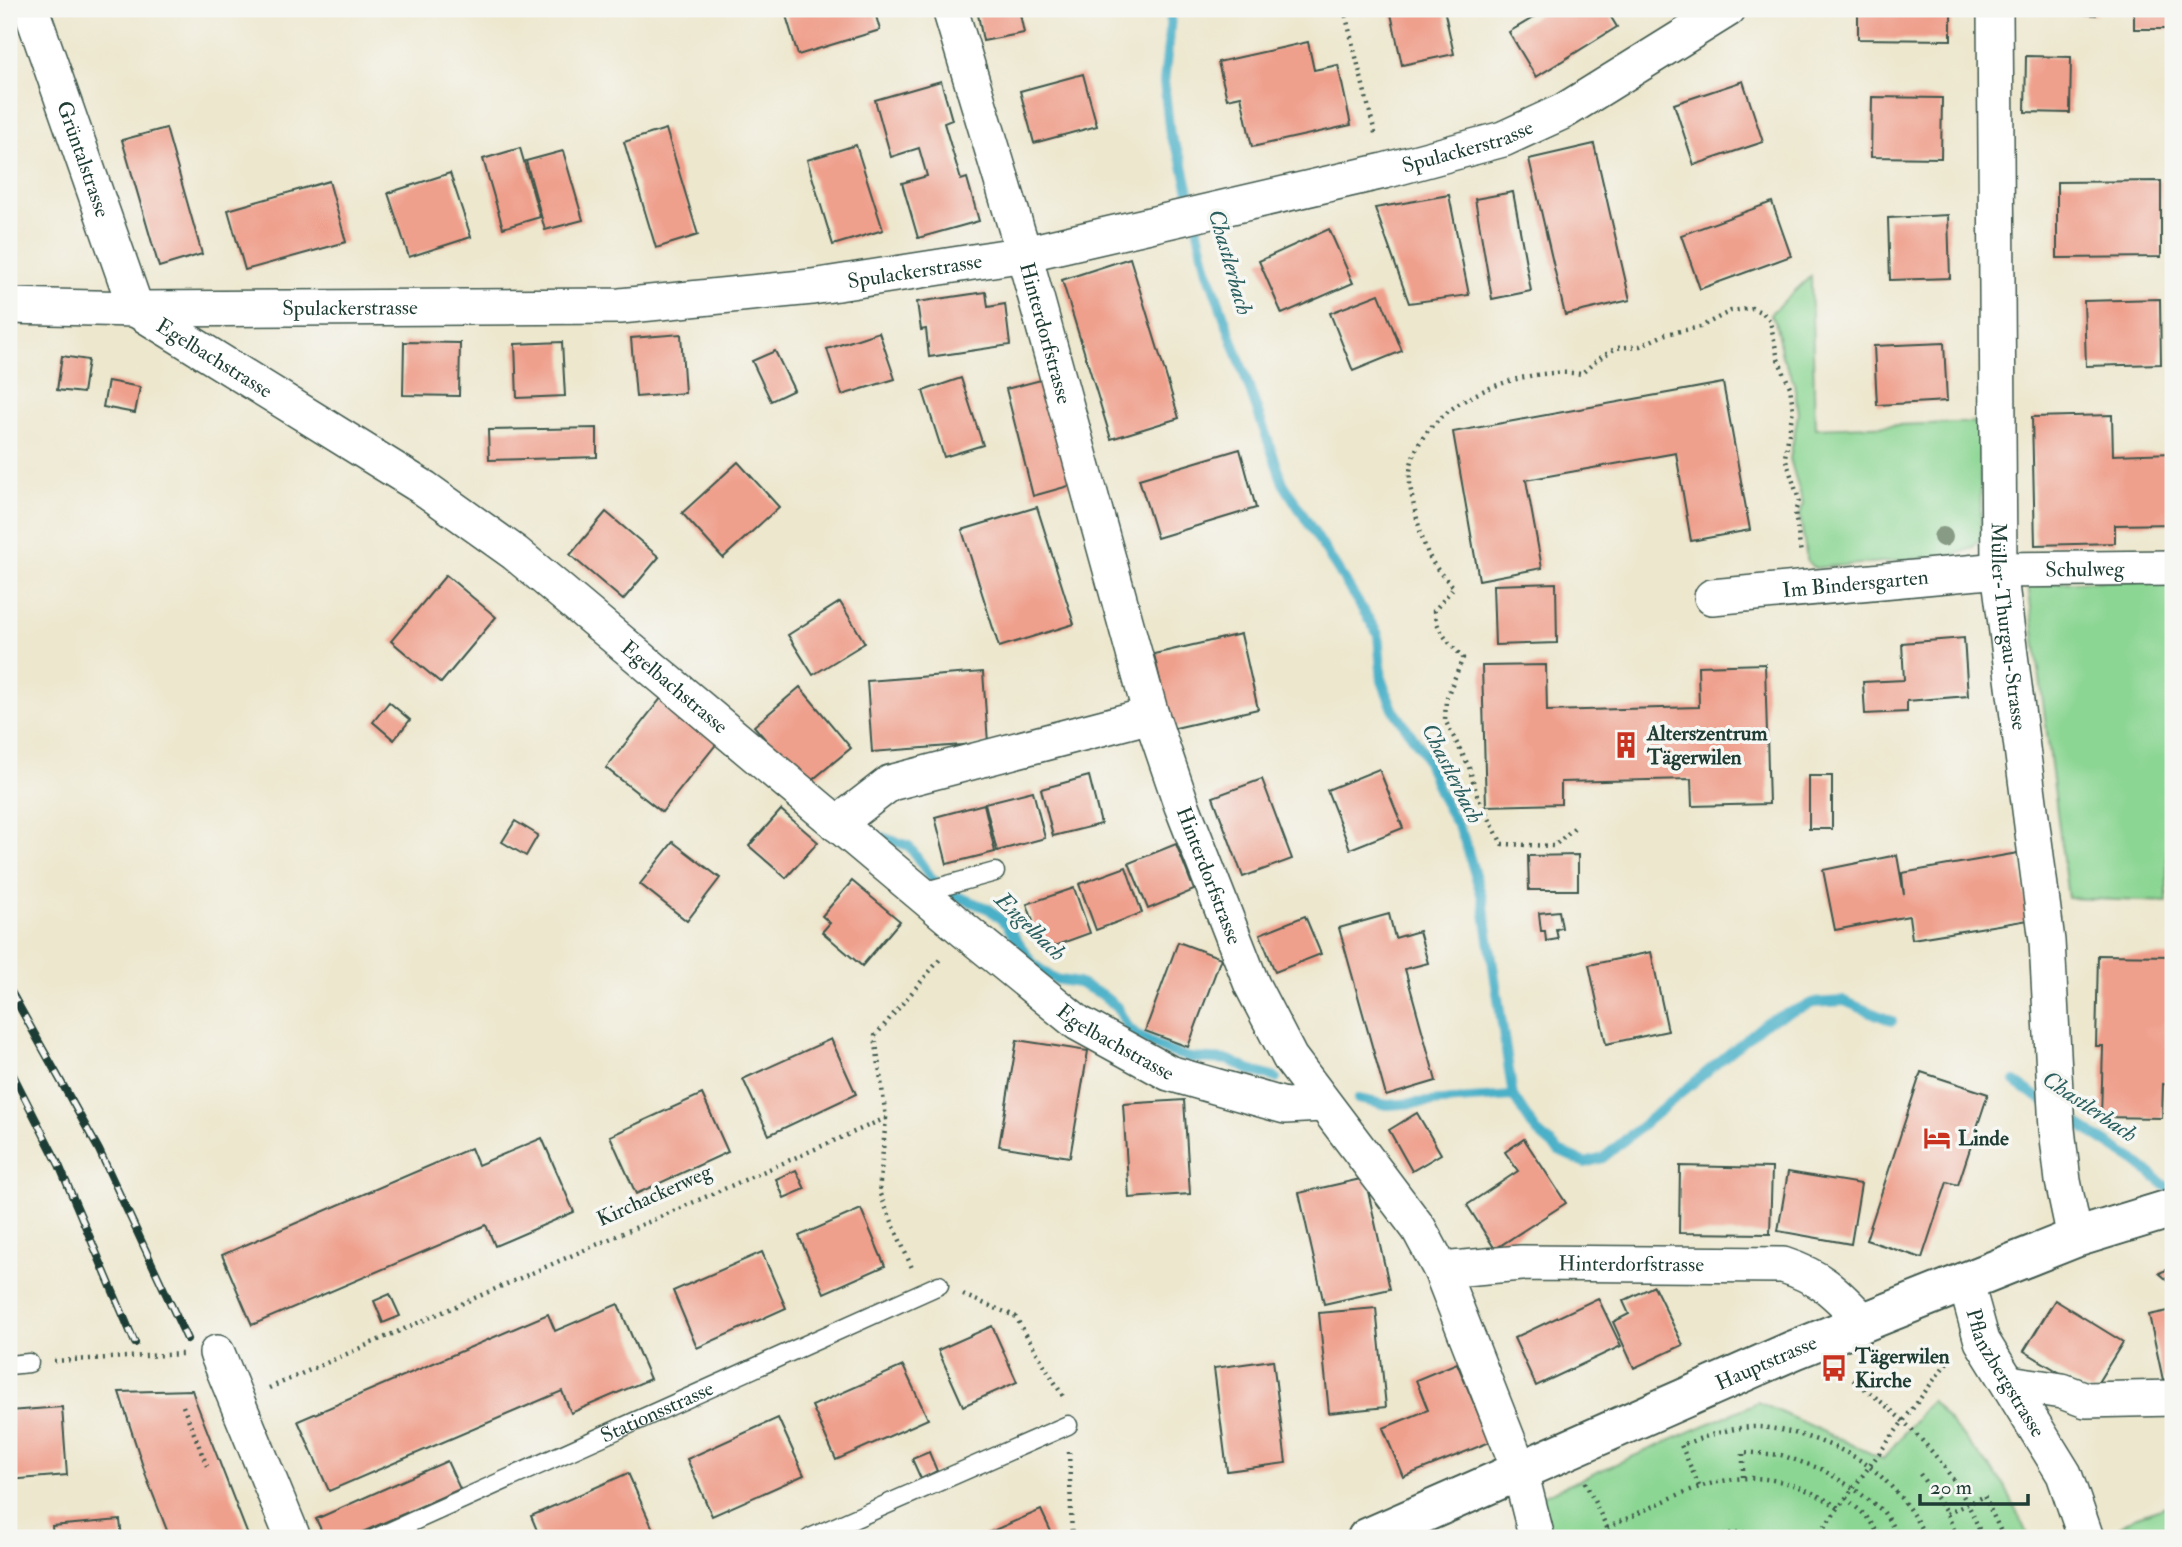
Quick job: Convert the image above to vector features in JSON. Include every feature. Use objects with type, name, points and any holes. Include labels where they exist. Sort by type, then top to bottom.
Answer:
[{"type":"street","name":"Grüntalstrasse","points":[[31,9],[136,309]]},
{"type":"street","name":"Hinterdorfstrasse","points":[[950,9],[1024,254],[1151,715],[1182,806],[1252,985],[1290,1058],[1322,1104],[1419,1229],[1441,1270],[1521,1262],[1783,1265],[1809,1273],[1830,1287],[1864,1322]]},
{"type":"street","name":"Spulackerstrasse","points":[[136,309],[620,306],[812,287],[1024,254],[1384,172],[1475,148],[1531,127],[1564,111],[1728,9]]},
{"type":"street","name":"Müller-Thurgau-Strasse","points":[[1995,9],[1999,570],[2047,941],[2057,1129],[2063,1181],[2075,1238]]},
{"type":"street","name":"Egelbachstrasse","points":[[9,306],[136,309],[424,488],[516,553],[837,824],[925,891],[964,930],[1078,1023],[1169,1073],[1285,1106],[1322,1104]]},
{"type":"street","name":"Schulweg","points":[[1999,570],[2173,568]]},
{"type":"street","name":"Im Bindersgarten","points":[[1712,597],[1999,570]]},
{"type":"street","points":[[837,824],[890,783],[1151,715]]},
{"type":"street","name":"Hauptstrasse","points":[[1367,1538],[1794,1350],[2075,1238],[2163,1210]]},
{"type":"street","points":[[1441,1270],[1520,1471],[1537,1538]]},
{"type":"street","name":"Pflanzbergstrasse","points":[[1965,1280],[1982,1341],[2064,1474],[2086,1538]]},
{"type":"street","points":[[217,1353],[293,1538]]},
{"type":"street","points":[[2009,1383],[2062,1391],[2086,1400],[2173,1398]]},
{"type":"lane","points":[[925,891],[995,872]]},
{"type":"lane","name":"Stationsstrasse","points":[[376,1538],[939,1285]]},
{"type":"lane","points":[[9,1365],[29,1363]]},
{"type":"lane","points":[[810,1538],[1068,1425]]},
{"type":"path","points":[[1345,9],[1384,172]]},
{"type":"path","points":[[1574,828],[1554,846],[1502,844],[1476,795],[1469,767],[1445,720],[1446,699],[1463,657],[1441,634],[1436,623],[1434,611],[1454,587],[1435,570],[1422,538],[1411,494],[1411,465],[1424,434],[1447,411],[1480,391],[1562,371],[1581,374],[1616,348],[1640,346],[1667,334],[1700,327],[1731,311],[1752,308],[1763,313],[1770,321],[1778,359],[1790,387],[1793,409],[1784,457],[1799,500],[1795,512],[1802,559],[1811,589]]},
{"type":"path","points":[[964,930],[875,1036],[887,1118],[879,1192],[914,1272],[1015,1316],[1066,1403],[1072,1538]]},
{"type":"path","name":"Kirchackerweg","points":[[237,1402],[887,1118]]},
{"type":"path","points":[[76,1360],[217,1353]]},
{"type":"path","points":[[1816,1538],[1951,1357]]},
{"type":"path","points":[[1853,1380],[1903,1422],[1947,1470],[1967,1504],[1982,1538]]},
{"type":"path","points":[[183,1406],[207,1466]]},
{"type":"path","points":[[1699,1486],[1681,1445],[1712,1434],[1758,1427],[1800,1434],[1869,1466],[1899,1496],[1920,1524],[1926,1538]]},
{"type":"path","points":[[1743,1478],[1743,1452],[1781,1455],[1821,1469],[1853,1488],[1882,1511],[1900,1538]]},
{"type":"path","points":[[1920,1474],[1947,1514],[1958,1538]]},
{"type":"path","points":[[1582,1476],[1612,1538]]},
{"type":"path","points":[[1607,1528],[1699,1486],[1743,1478],[1777,1480],[1817,1494],[1839,1508]]},
{"type":"path","points":[[1947,1514],[1984,1496],[2004,1538]]},
{"type":"path","points":[[1846,1498],[1866,1516],[1882,1538]]},
{"type":"path","points":[[1716,1538],[1729,1532],[1753,1532],[1782,1538]]},
{"type":"green space","points":[[1811,276],[1815,428],[1980,422],[1981,538],[1972,548],[1953,556],[1814,568],[1807,560],[1800,516],[1803,503],[1790,459],[1798,414],[1794,382],[1782,356],[1775,321],[1770,314]]},
{"type":"green space","points":[[2173,578],[2173,850],[2167,849],[2167,902],[2068,898],[2028,584]]},
{"type":"green space","points":[[1931,1400],[2004,1484],[2029,1538],[1547,1538],[1535,1499],[1758,1402],[1883,1459]]},
{"type":"green space","points":[[2173,1504],[2173,1538],[2104,1538],[2134,1517]]},
{"type":"building","points":[[784,9],[874,9],[880,30],[798,55]]},
{"type":"building","points":[[977,9],[1019,9],[1024,33],[983,41]]},
{"type":"building","points":[[1390,9],[1444,9],[1454,54],[1402,65]]},
{"type":"building","points":[[1548,9],[1606,9],[1617,27],[1536,77],[1509,32]]},
{"type":"building","points":[[1858,9],[1951,9],[1951,40],[1858,39]]},
{"type":"building","points":[[2049,9],[2096,9],[2096,15],[2049,12]]},
{"type":"building","points":[[2134,9],[2173,9],[2173,29],[2134,29]]},
{"type":"building","points":[[1308,42],[1314,70],[1338,65],[1351,125],[1252,147],[1241,96],[1227,99],[1218,62]]},
{"type":"building","points":[[2026,56],[2071,57],[2070,113],[2025,112]]},
{"type":"building","points":[[1083,74],[1097,126],[1034,143],[1020,91]]},
{"type":"building","points":[[941,81],[952,120],[944,123],[961,180],[967,178],[979,221],[918,238],[902,183],[927,176],[919,148],[891,157],[875,100]]},
{"type":"building","points":[[1743,81],[1763,142],[1694,165],[1674,104]]},
{"type":"building","points":[[1872,97],[1942,98],[1941,158],[1871,157]]},
{"type":"building","points":[[166,128],[202,254],[159,267],[122,140]]},
{"type":"building","points":[[666,129],[698,235],[656,248],[624,142]]},
{"type":"building","points":[[1594,144],[1630,300],[1565,315],[1529,159]]},
{"type":"building","points":[[856,145],[883,230],[833,245],[807,160]]},
{"type":"building","points":[[520,148],[540,217],[503,228],[483,159]]},
{"type":"building","points":[[563,151],[583,220],[545,230],[526,161]]},
{"type":"building","points":[[450,173],[471,237],[409,257],[388,193]]},
{"type":"building","points":[[329,181],[346,242],[245,270],[228,210]]},
{"type":"building","points":[[2161,181],[2161,257],[2057,258],[2057,182]]},
{"type":"building","points":[[1513,192],[1531,291],[1492,299],[1475,199]]},
{"type":"building","points":[[1449,195],[1469,295],[1409,303],[1375,208]]},
{"type":"building","points":[[1772,202],[1791,256],[1700,289],[1681,235]]},
{"type":"building","points":[[1948,215],[1950,278],[1890,280],[1888,218]]},
{"type":"building","points":[[1329,229],[1353,283],[1282,314],[1259,261]]},
{"type":"building","points":[[1130,258],[1179,418],[1111,439],[1062,280]]},
{"type":"building","points":[[986,292],[988,307],[1005,304],[1010,345],[929,357],[926,329],[921,330],[917,302]]},
{"type":"building","points":[[1379,294],[1402,351],[1353,371],[1330,313]]},
{"type":"building","points":[[2160,299],[2161,364],[2086,366],[2084,301]]},
{"type":"building","points":[[879,332],[895,379],[842,395],[827,349]]},
{"type":"building","points":[[681,334],[685,393],[636,397],[631,338]]},
{"type":"building","points":[[404,342],[460,343],[459,396],[403,395]]},
{"type":"building","points":[[562,342],[565,396],[517,398],[515,344]]},
{"type":"building","points":[[1944,343],[1947,401],[1877,405],[1874,346]]},
{"type":"building","points":[[775,351],[794,390],[771,401],[752,361]]},
{"type":"building","points":[[62,356],[88,360],[83,393],[57,390]]},
{"type":"building","points":[[961,378],[983,445],[944,457],[923,391]]},
{"type":"building","points":[[1045,379],[1072,485],[1033,496],[1006,389]]},
{"type":"building","points":[[108,381],[140,387],[135,413],[103,407]]},
{"type":"building","points":[[1723,383],[1750,530],[1691,541],[1676,453],[1526,480],[1542,568],[1479,580],[1453,432]]},
{"type":"building","points":[[2112,415],[2113,455],[2173,453],[2173,524],[2115,525],[2115,543],[2035,545],[2032,417]]},
{"type":"building","points":[[597,428],[597,457],[489,460],[488,430]]},
{"type":"building","points":[[1240,449],[1256,508],[1157,538],[1139,479]]},
{"type":"building","points":[[738,462],[779,507],[723,558],[682,513]]},
{"type":"building","points":[[1037,507],[1074,624],[999,647],[962,530]]},
{"type":"building","points":[[606,512],[659,557],[623,600],[570,555]]},
{"type":"building","points":[[446,575],[496,617],[441,683],[391,641]]},
{"type":"building","points":[[1556,583],[1557,643],[1495,645],[1493,585]]},
{"type":"building","points":[[840,602],[865,643],[813,675],[788,635]]},
{"type":"building","points":[[1241,634],[1258,709],[1171,729],[1154,654]]},
{"type":"building","points":[[1964,638],[1968,696],[1907,701],[1907,712],[1865,714],[1863,682],[1904,680],[1902,643]]},
{"type":"building","name":"Alterszentrum Tägerwilen","points":[[1765,664],[1769,804],[1692,806],[1691,779],[1561,782],[1561,804],[1486,806],[1482,666],[1546,665],[1547,711],[1699,707],[1698,666]]},
{"type":"building","points":[[983,672],[988,743],[872,752],[867,681]]},
{"type":"building","points":[[800,687],[851,748],[805,786],[754,726]]},
{"type":"building","points":[[666,692],[722,737],[662,812],[606,768]]},
{"type":"building","points":[[389,702],[410,720],[394,740],[373,722]]},
{"type":"building","points":[[1379,769],[1403,828],[1350,849],[1327,790]]},
{"type":"building","points":[[1089,776],[1101,824],[1053,836],[1041,789]]},
{"type":"building","points":[[1809,776],[1832,776],[1832,829],[1809,829]]},
{"type":"building","points":[[1262,779],[1292,859],[1243,877],[1213,797]]},
{"type":"building","points":[[1033,791],[1045,838],[997,851],[985,803]]},
{"type":"building","points":[[984,804],[995,852],[947,864],[935,817]]},
{"type":"building","points":[[781,810],[818,842],[786,878],[749,846]]},
{"type":"building","points":[[515,821],[538,835],[526,856],[502,842]]},
{"type":"building","points":[[673,842],[720,878],[687,921],[640,884]]},
{"type":"building","points":[[1176,844],[1194,890],[1148,909],[1129,863]]},
{"type":"building","points":[[2018,853],[2029,920],[1912,939],[1909,916],[1835,930],[1823,870],[1897,855],[1904,895],[1902,873]]},
{"type":"building","points":[[1578,855],[1578,890],[1529,890],[1528,856]]},
{"type":"building","points":[[1126,867],[1142,913],[1096,930],[1079,884]]},
{"type":"building","points":[[852,881],[900,921],[862,966],[822,932],[830,923],[822,916]]},
{"type":"building","points":[[1074,888],[1090,933],[1043,950],[1027,904]]},
{"type":"building","points":[[1559,911],[1562,928],[1556,929],[1558,939],[1546,941],[1545,931],[1541,931],[1539,913]]},
{"type":"building","points":[[1389,914],[1395,938],[1419,931],[1428,963],[1405,969],[1436,1081],[1386,1096],[1339,928]]},
{"type":"building","points":[[1305,916],[1321,954],[1275,972],[1260,934]]},
{"type":"building","points":[[1178,942],[1221,958],[1188,1047],[1145,1031]]},
{"type":"building","points":[[1651,952],[1668,1031],[1606,1044],[1589,965]]},
{"type":"building","points":[[2098,955],[2173,956],[2173,1047],[2170,1047],[2169,1085],[2163,1084],[2162,1118],[2101,1117],[2103,1046],[2096,1046]]},
{"type":"building","points":[[831,1039],[856,1094],[769,1135],[743,1079]]},
{"type":"building","points":[[1017,1040],[1088,1051],[1070,1157],[999,1146]]},
{"type":"building","name":"Linde","points":[[1921,1072],[1988,1094],[1958,1185],[1947,1182],[1922,1258],[1866,1240]]},
{"type":"building","points":[[702,1094],[728,1152],[636,1194],[610,1136]]},
{"type":"building","points":[[1184,1100],[1190,1194],[1129,1198],[1123,1104]]},
{"type":"building","points":[[1417,1113],[1441,1154],[1412,1171],[1389,1130]]},
{"type":"building","points":[[542,1138],[574,1212],[495,1246],[486,1225],[252,1325],[222,1255],[471,1148],[478,1165]]},
{"type":"building","points":[[1524,1139],[1566,1203],[1495,1249],[1467,1205],[1518,1171],[1505,1152]]},
{"type":"building","points":[[1680,1166],[1772,1168],[1770,1234],[1679,1233]]},
{"type":"building","points":[[796,1170],[805,1189],[784,1198],[776,1179]]},
{"type":"building","points":[[1788,1172],[1861,1184],[1851,1244],[1778,1231]]},
{"type":"building","points":[[1365,1178],[1390,1289],[1324,1304],[1299,1193]]},
{"type":"building","points":[[861,1209],[885,1266],[824,1293],[799,1236]]},
{"type":"building","points":[[762,1252],[786,1308],[697,1348],[673,1291]]},
{"type":"building","points":[[2173,1267],[2173,1285],[2159,1273]]},
{"type":"building","points":[[1654,1286],[1683,1345],[1634,1368],[1613,1322],[1629,1314],[1623,1301]]},
{"type":"building","points":[[390,1294],[400,1316],[383,1323],[374,1301]]},
{"type":"building","points":[[1598,1298],[1621,1346],[1536,1386],[1514,1338]]},
{"type":"building","points":[[2055,1300],[2123,1342],[2092,1392],[2024,1351]]},
{"type":"building","points":[[618,1304],[650,1379],[571,1413],[562,1391],[329,1491],[298,1421],[548,1314],[555,1331]]},
{"type":"building","points":[[1376,1308],[1386,1407],[1329,1413],[1319,1313]]},
{"type":"building","points":[[2173,1310],[2173,1378],[2163,1380],[2149,1315]]},
{"type":"building","points":[[992,1326],[1017,1382],[963,1406],[938,1350]]},
{"type":"building","points":[[1273,1360],[1286,1463],[1227,1471],[1214,1368]]},
{"type":"building","points":[[1457,1363],[1490,1442],[1403,1477],[1383,1428],[1428,1410],[1416,1380]]},
{"type":"building","points":[[903,1366],[928,1419],[836,1460],[812,1406]]},
{"type":"building","points":[[192,1390],[249,1538],[170,1538],[147,1479],[119,1392]]},
{"type":"building","points":[[62,1407],[67,1475],[9,1480],[9,1411]]},
{"type":"building","points":[[778,1418],[804,1475],[712,1516],[687,1459]]},
{"type":"building","points":[[929,1452],[937,1471],[921,1479],[912,1459]]},
{"type":"building","points":[[447,1461],[460,1489],[349,1538],[325,1538],[316,1519]]},
{"type":"building","points":[[628,1473],[657,1538],[532,1538],[539,1535],[531,1516]]},
{"type":"building","points":[[1041,1510],[1054,1538],[976,1538]]},
{"type":"building","points":[[120,1520],[122,1538],[53,1538],[52,1526]]},
{"type":"waterway","name":"Chastlerbach","points":[[1172,9],[1164,82],[1170,135],[1182,161],[1206,266],[1283,483],[1378,634],[1382,681],[1393,709],[1422,750],[1442,798],[1463,836],[1483,900],[1513,1096],[1536,1131],[1559,1151],[1585,1163],[1603,1158],[1768,1021],[1813,1003],[1844,1001],[1892,1021]]},
{"type":"waterway","name":"Engelbach","points":[[878,836],[909,846],[932,879],[954,895],[989,909],[1006,924],[1033,964],[1054,979],[1078,983],[1101,994],[1117,1007],[1127,1026],[1138,1036],[1168,1051],[1190,1058],[1229,1060],[1249,1070],[1276,1078]]},
{"type":"waterway","name":"Chastlerbach","points":[[2015,1082],[2048,1104]]},
{"type":"waterway","name":"Engelbach","points":[[1358,1099],[1387,1105],[1513,1096]]},
{"type":"waterway","name":"Chastlerbach","points":[[2064,1115],[2135,1161],[2173,1192]]},
{"type":"railway","points":[[9,988],[99,1150],[187,1339]]},
{"type":"railway","points":[[9,1067],[59,1165],[135,1343]]},
{"type":"place","name":"Alterszentrum Tägerwilen","points":[[1626,745]]},
{"type":"place","name":"Linde","points":[[1937,1138]]},
{"type":"place","name":"Tägerwilen Kirche","points":[[1834,1368]]}]
